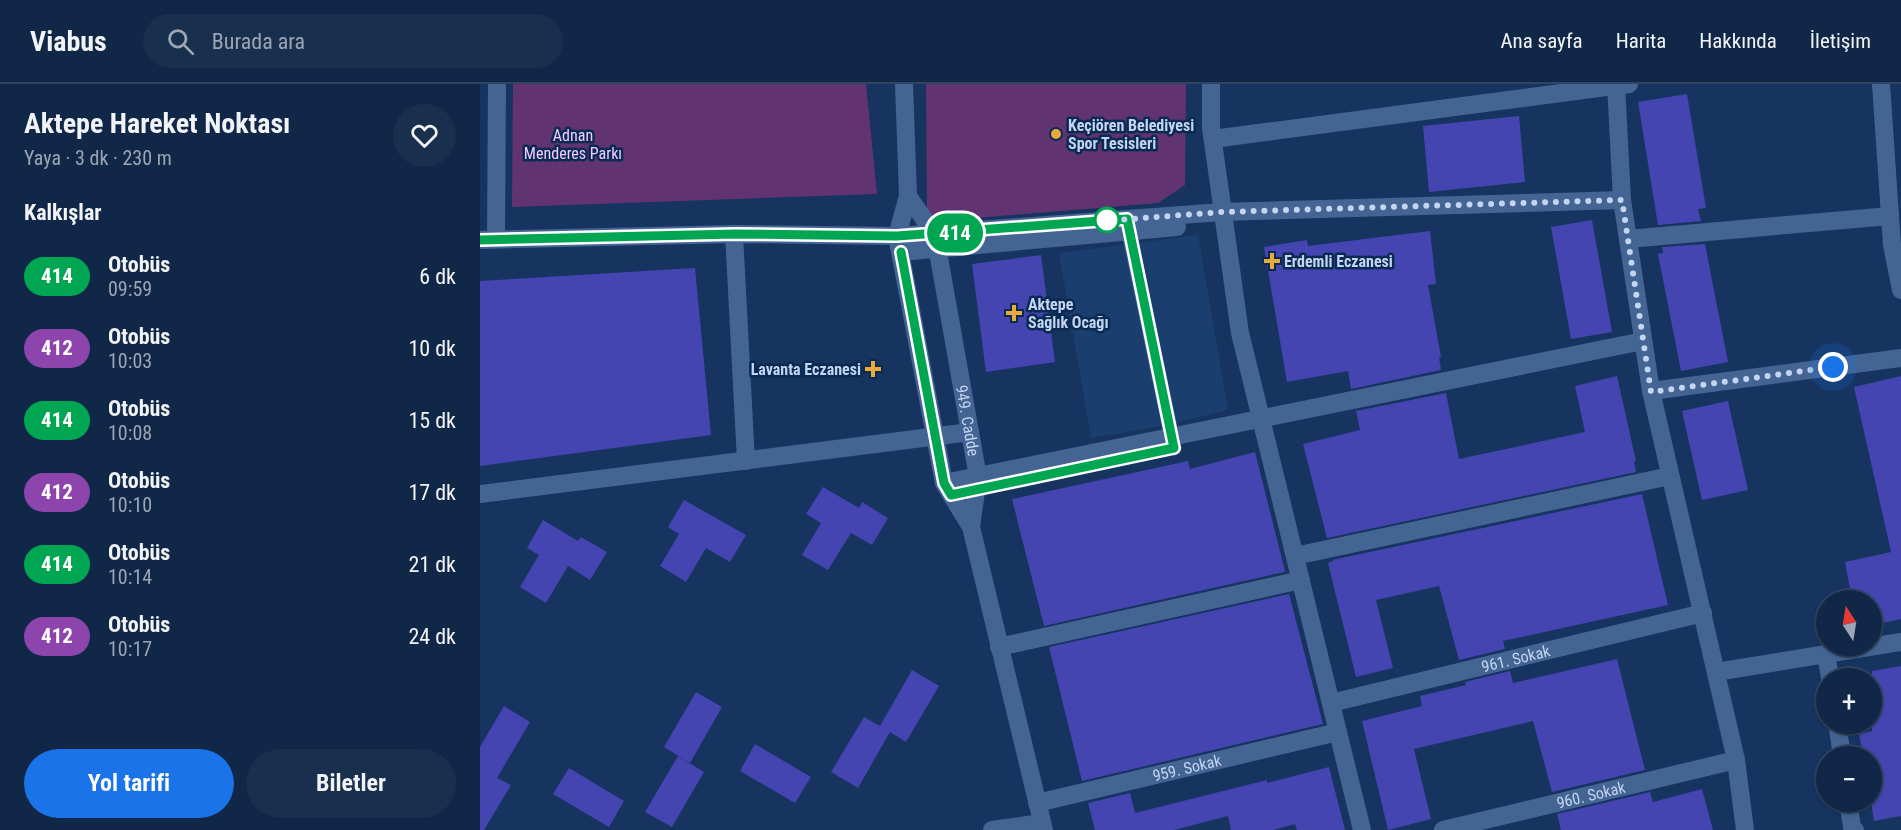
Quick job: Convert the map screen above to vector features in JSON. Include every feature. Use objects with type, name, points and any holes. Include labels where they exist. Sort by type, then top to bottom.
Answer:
[{"type":"street","points":[[497,84],[488,239],[735,234],[899,244],[1223,217],[1622,200]]},
{"type":"street","points":[[904,84],[908,196],[899,244],[935,437],[948,489],[971,527]]},
{"type":"street","points":[[1211,84],[1211,128],[1240,333],[1362,830]]},
{"type":"street","points":[[1881,84],[1892,244],[1901,290]]},
{"type":"street","points":[[1213,139],[1621,85],[1622,200],[1651,392],[1736,760],[1745,830]]},
{"type":"street","name":"949. Cadde","points":[[908,196],[936,242],[977,483],[971,527],[1043,827]]},
{"type":"street","points":[[1628,239],[1890,216]]},
{"type":"street","points":[[735,234],[746,461]]},
{"type":"street","points":[[948,489],[1643,341]]},
{"type":"street","points":[[1651,392],[1901,358]]},
{"type":"street","points":[[480,494],[970,432]]},
{"type":"street","points":[[1295,556],[1670,476]]},
{"type":"street","points":[[999,647],[1301,580]]},
{"type":"street","name":"961. Sokak","points":[[1331,704],[1702,613]]},
{"type":"street","points":[[1882,645],[1901,642]]},
{"type":"street","points":[[1716,672],[1816,656]]},
{"type":"street","name":"959. Sokak","points":[[1037,803],[1338,732]]},
{"type":"street","name":"960. Sokak","points":[[1443,830],[1736,760]]},
{"type":"street","points":[[1850,812],[1852,827],[1855,830]]},
{"type":"street","points":[[992,830],[1043,827]]},
{"type":"lane","points":[[1128,225],[1173,442]]},
{"type":"shaded area","points":[[1198,235],[1228,410],[1163,426],[1091,438],[1059,253]]},
{"type":"green space","name":"Adnan Menderes Parkı","points":[[513,84],[866,84],[877,194],[512,207]]},
{"type":"green space","name":"Keçiören Belediyesi Spor Tesisleri","points":[[926,84],[1186,84],[1185,185],[1158,203],[927,222]]},
{"type":"building","points":[[1687,94],[1706,208],[1698,209],[1701,221],[1658,225],[1638,102]]},
{"type":"building","points":[[1519,116],[1525,182],[1429,192],[1423,126]]},
{"type":"building","points":[[1592,220],[1612,332],[1571,339],[1551,227]]},
{"type":"building","points":[[1430,231],[1436,284],[1428,285],[1441,357],[1439,357],[1441,370],[1351,389],[1348,371],[1287,382],[1264,247],[1307,240],[1308,246]]},
{"type":"building","points":[[1705,244],[1728,362],[1681,371],[1658,254],[1663,253],[1662,247]]},
{"type":"building","name":"Aktepe Sağlık Ocağı","points":[[1041,255],[1055,362],[986,372],[972,264]]},
{"type":"building","points":[[695,268],[711,435],[480,466],[480,281]]},
{"type":"building","points":[[1617,376],[1636,461],[1634,461],[1636,472],[1327,538],[1303,444],[1360,430],[1356,411],[1446,393],[1459,459],[1585,432],[1575,386]]},
{"type":"building","points":[[1901,376],[1901,619],[1882,623],[1882,590],[1850,590],[1845,562],[1891,552],[1854,387]]},
{"type":"building","points":[[1728,401],[1748,490],[1702,500],[1682,411]]},
{"type":"building","points":[[1255,452],[1284,572],[1044,626],[1012,499],[1188,461],[1190,469]]},
{"type":"building","points":[[823,487],[859,508],[862,502],[888,518],[872,545],[851,533],[828,570],[802,555],[821,523],[806,514]]},
{"type":"building","points":[[1642,494],[1668,605],[1503,641],[1505,649],[1459,660],[1439,586],[1376,600],[1393,668],[1356,677],[1328,563],[1332,560]]},
{"type":"building","points":[[684,500],[746,535],[730,562],[706,548],[686,582],[660,566],[679,534],[668,527]]},
{"type":"building","points":[[543,520],[578,541],[581,537],[607,552],[590,580],[568,566],[546,603],[520,587],[539,555],[527,548]]},
{"type":"building","points":[[1289,594],[1323,724],[1082,781],[1049,647]]},
{"type":"building","points":[[1617,659],[1645,770],[1552,792],[1533,721],[1414,749],[1431,819],[1388,830],[1362,721],[1422,706],[1420,696],[1510,671],[1513,683]]},
{"type":"building","points":[[1901,666],[1901,816],[1874,821],[1873,812],[1882,812],[1882,746],[1861,746],[1859,734],[1882,734],[1882,669]]},
{"type":"building","points":[[912,670],[939,686],[906,742],[890,732],[858,788],[831,772],[864,717],[880,726]]},
{"type":"building","points":[[696,692],[722,707],[690,763],[664,747]]},
{"type":"building","points":[[504,706],[530,722],[497,778],[511,785],[484,830],[480,830],[480,747]]},
{"type":"building","points":[[755,744],[811,777],[795,803],[740,771]]},
{"type":"building","points":[[678,756],[704,772],[672,827],[645,812]]},
{"type":"building","points":[[1329,767],[1345,830],[1297,830],[1295,824],[1273,830],[1231,830],[1228,816],[1174,830],[1095,830],[1088,803],[1130,793],[1135,813]]},
{"type":"building","points":[[569,768],[624,801],[609,827],[553,794]]},
{"type":"building","points":[[1702,789],[1713,830],[1561,830],[1557,814],[1650,792],[1653,802]]},
{"type":"bus line","name":"414","points":[[480,240],[735,234],[935,235],[1127,219],[1174,448],[951,495],[944,483],[901,252]]},
{"type":"place","name":"Keçiören Belediyesi Spor Tesisleri","points":[[1056,134]]},
{"type":"place","name":"Erdemli Eczanesi","points":[[1272,261]]},
{"type":"place","name":"Aktepe Sağlık Ocağı","points":[[1014,313]]},
{"type":"place","name":"Lavanta Eczanesi","points":[[873,369]]},
{"type":"route","points":[[1107,220],[1105,221],[1222,212],[1622,200],[1651,392],[1833,367]]}]
